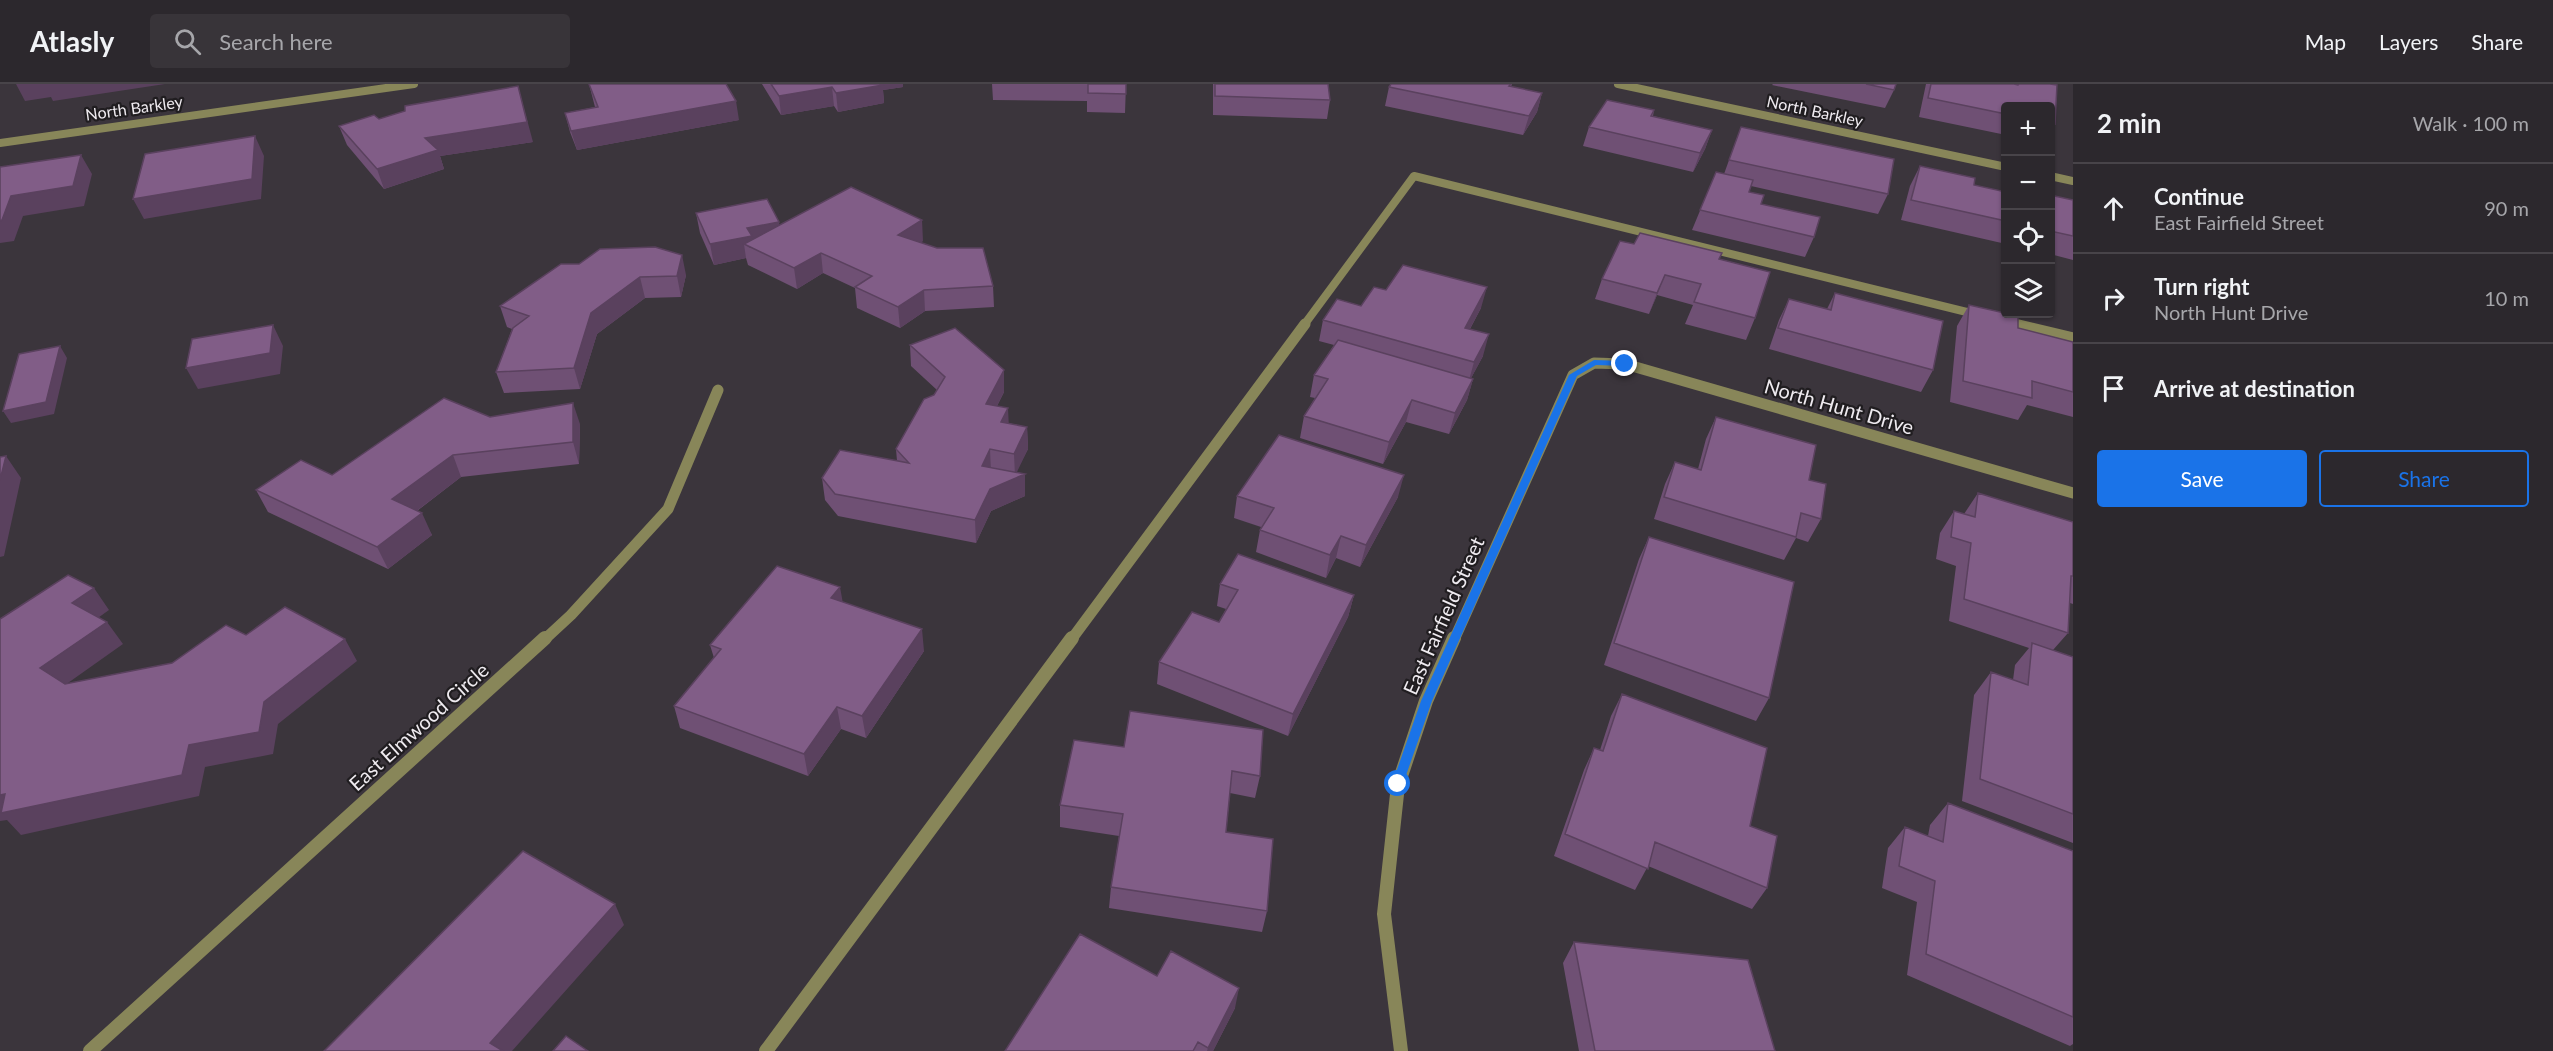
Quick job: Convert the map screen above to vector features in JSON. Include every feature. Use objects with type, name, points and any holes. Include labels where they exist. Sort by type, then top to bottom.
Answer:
[{"type":"street","name":"North Barkley","points":[[0,143],[414,84]]},
{"type":"street","name":"North Barkley","points":[[1618,84],[2001,166]]},
{"type":"street","points":[[766,1051],[1414,176],[2073,338]]},
{"type":"street","points":[[2055,177],[2073,181]]},
{"type":"street","name":"North Hunt Drive","points":[[1594,363],[1625,364],[2073,493]]},
{"type":"street","name":"East Fairfield Street","points":[[1401,1051],[1384,914],[1398,784],[1426,701],[1574,375],[1594,363]]},
{"type":"street","name":"East Elmwood Circle","points":[[90,1051],[571,615],[668,509],[718,390]]},
{"type":"building","points":[[589,84],[726,84],[736,101],[571,131],[565,113],[598,107]]},
{"type":"building","points":[[771,84],[883,85],[836,93],[832,87],[779,96]]},
{"type":"building","points":[[1088,84],[1126,84],[1126,94],[1088,93]]},
{"type":"building","points":[[1215,84],[1328,84],[1330,100],[1215,96]]},
{"type":"building","points":[[1391,84],[1511,84],[1509,86],[1542,93],[1529,116],[1389,87]]},
{"type":"building","points":[[1866,84],[1896,84],[1894,90]]},
{"type":"building","points":[[1931,84],[2057,85],[2055,124],[2055,102],[2001,102],[2001,113],[1928,98]]},
{"type":"building","points":[[518,86],[527,122],[425,138],[438,150],[377,169],[339,126],[374,115],[379,119],[405,111],[405,106]]},
{"type":"building","points":[[1607,100],[1654,110],[1651,116],[1712,130],[1700,153],[1589,127]]},
{"type":"building","points":[[1741,127],[1894,159],[1888,194],[1729,160]]},
{"type":"building","points":[[255,136],[252,179],[133,199],[145,154]]},
{"type":"building","points":[[81,155],[73,186],[11,196],[0,221],[0,167]]},
{"type":"building","points":[[1920,166],[1975,178],[1974,185],[2001,191],[2001,220],[1911,200]]},
{"type":"building","points":[[1716,172],[1753,180],[1749,192],[1764,195],[1761,204],[1820,217],[1814,237],[1700,210]]},
{"type":"building","points":[[851,187],[922,220],[898,235],[937,248],[983,248],[993,286],[924,290],[898,307],[855,287],[872,276],[821,253],[794,268],[744,244]]},
{"type":"building","points":[[2055,196],[2073,200],[2073,236],[2055,232]]},
{"type":"building","points":[[767,199],[779,222],[747,228],[752,236],[710,244],[696,213]]},
{"type":"building","points":[[1640,233],[1722,253],[1719,259],[1770,272],[1755,318],[1694,302],[1701,284],[1665,275],[1657,293],[1602,279],[1620,241],[1634,244]]},
{"type":"building","points":[[655,247],[682,255],[677,276],[640,277],[591,313],[574,368],[496,372],[513,328],[529,316],[500,306],[561,264],[579,264],[600,249]]},
{"type":"building","points":[[1403,265],[1487,287],[1465,328],[1489,334],[1474,362],[1323,320],[1337,299],[1361,306],[1374,287],[1386,290]]},
{"type":"building","points":[[1835,293],[1943,321],[1933,370],[1778,328],[1789,299],[1831,310]]},
{"type":"building","points":[[1969,305],[2001,312],[2001,318],[2018,318],[2018,328],[2073,342],[2073,392],[2032,381],[2032,398],[1963,381]]},
{"type":"building","points":[[273,325],[270,353],[186,368],[192,339]]},
{"type":"building","points":[[955,328],[1004,370],[986,404],[1008,408],[1001,422],[1027,427],[1014,454],[990,449],[982,466],[1025,474],[990,489],[975,520],[835,494],[822,478],[840,450],[909,463],[896,449],[924,399],[934,395],[945,377],[910,345]]},
{"type":"building","points":[[1338,340],[1473,379],[1455,413],[1412,400],[1389,442],[1304,416],[1328,379],[1314,375]]},
{"type":"building","points":[[60,346],[46,402],[3,411],[19,354]]},
{"type":"building","points":[[444,398],[490,417],[573,403],[573,442],[453,455],[392,499],[422,513],[377,547],[256,490],[301,460],[332,475]]},
{"type":"building","points":[[1716,417],[1816,445],[1809,480],[1826,484],[1821,519],[1801,513],[1796,537],[1664,497],[1675,462],[1701,470]]},
{"type":"building","points":[[1279,435],[1404,475],[1366,545],[1341,536],[1330,555],[1260,530],[1274,508],[1237,496]]},
{"type":"building","points":[[6,456],[0,480],[0,457]]},
{"type":"building","points":[[1978,493],[2073,522],[2073,576],[2071,576],[2068,633],[1964,599],[1971,543],[1951,537],[1954,511],[1975,517]]},
{"type":"building","points":[[1649,537],[1794,582],[1769,698],[1614,643]]},
{"type":"building","points":[[1238,554],[1354,595],[1293,714],[1159,662],[1192,612],[1219,622],[1238,590],[1220,584]]},
{"type":"building","points":[[777,566],[840,587],[831,598],[922,629],[862,716],[837,707],[804,754],[674,706],[721,649],[710,645]]},
{"type":"building","points":[[68,575],[94,588],[72,603],[107,622],[40,668],[65,684],[172,663],[226,625],[246,635],[285,607],[345,639],[264,702],[259,732],[189,745],[182,775],[1,813],[5,794],[0,795],[0,619]]},
{"type":"building","points":[[2032,643],[2073,657],[2073,814],[1980,779],[1991,672],[2028,685]]},
{"type":"building","points":[[1622,694],[1767,748],[1750,826],[1777,836],[1767,888],[1655,842],[1648,869],[1565,834],[1594,748],[1603,751]]},
{"type":"building","points":[[1130,711],[1263,730],[1260,776],[1232,771],[1226,832],[1273,839],[1267,911],[1111,887],[1123,814],[1060,805],[1074,740],[1124,747]]},
{"type":"building","points":[[1948,803],[2073,851],[2073,1017],[1926,954],[1935,881],[1899,866],[1905,827],[1943,842]]},
{"type":"building","points":[[523,851],[615,904],[490,1043],[503,1051],[324,1051]]},
{"type":"building","points":[[1080,934],[1157,976],[1171,951],[1239,988],[1208,1048],[1198,1042],[1193,1051],[1005,1051]]},
{"type":"building","points":[[1574,942],[1748,960],[1775,1051],[1595,1051]]},
{"type":"building","points":[[566,1036],[588,1051],[553,1051]]},
{"type":"route","points":[[1398,784],[1426,701],[1574,375],[1594,363],[1625,364]]}]
